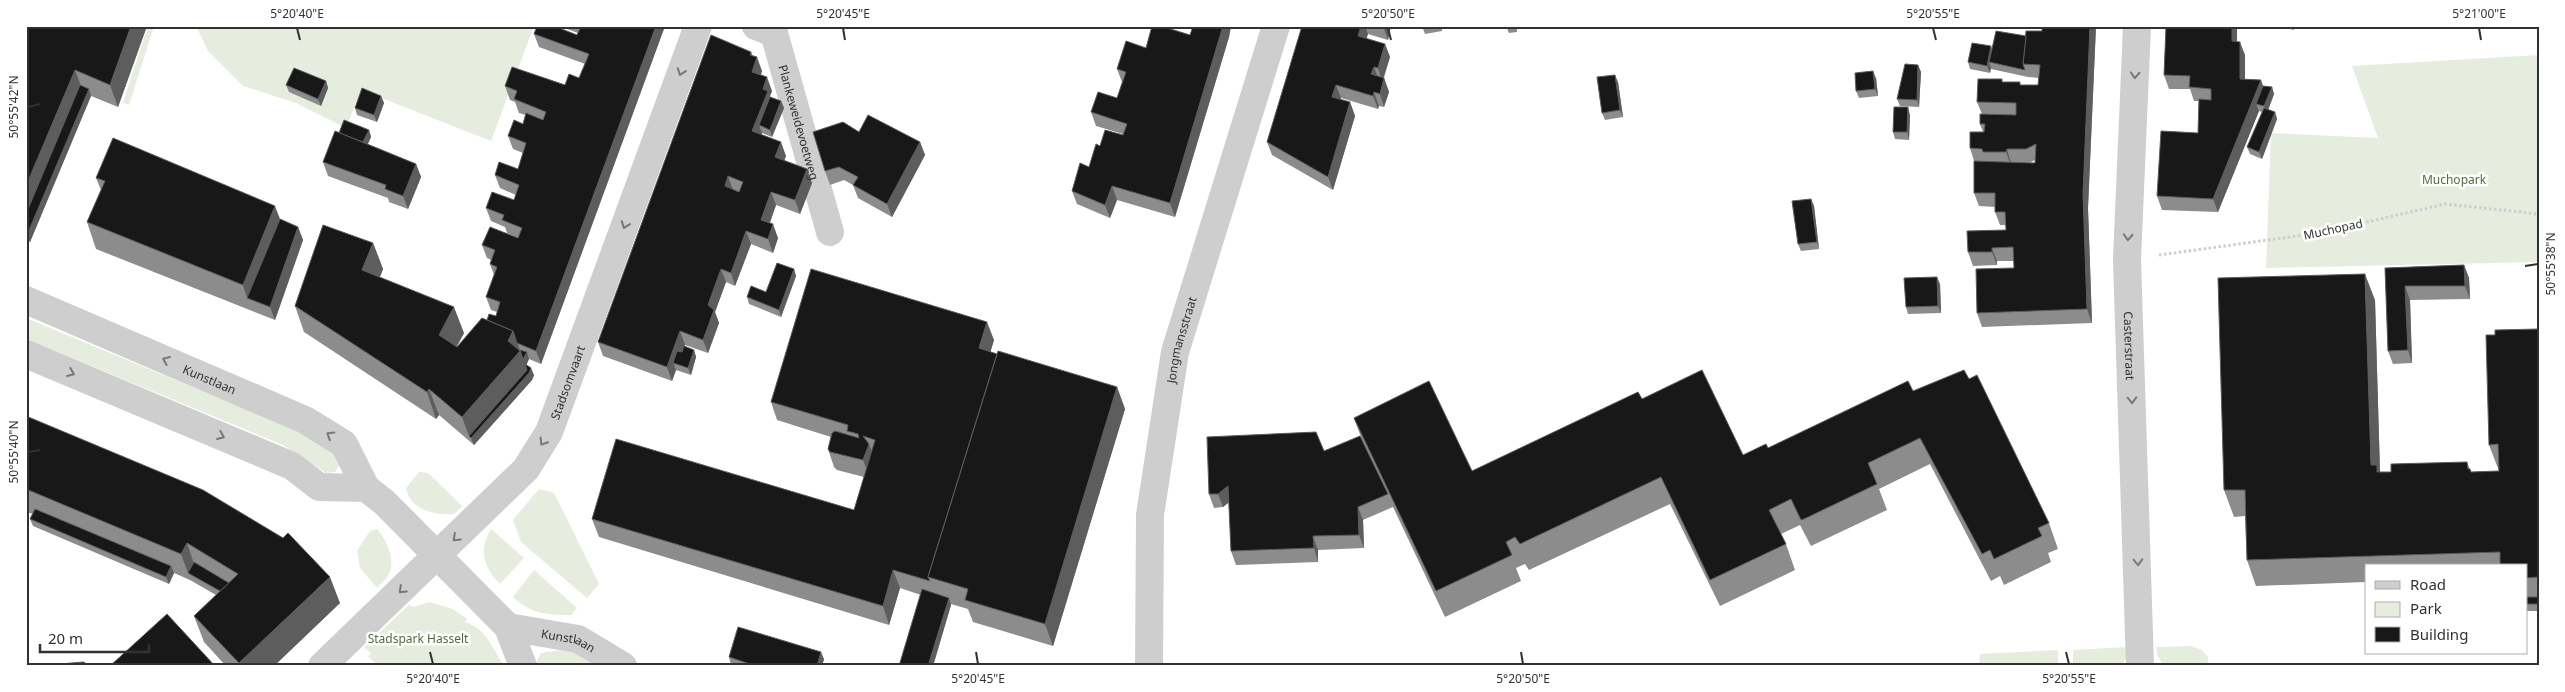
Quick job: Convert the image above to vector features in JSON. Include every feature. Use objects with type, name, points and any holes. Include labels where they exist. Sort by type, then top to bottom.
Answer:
[{"type":"street","name":"Stadsomvaart","points":[[322,666],[526,469],[549,432],[698,26]]},
{"type":"street","name":"Plankeweidevoetweg","points":[[756,26],[774,33],[830,232]]},
{"type":"street","name":"Jongmansstraat","points":[[1149,666],[1150,515],[1174,352],[1276,26]]},
{"type":"street","name":"Casterstraat","points":[[2137,26],[2127,260],[2140,666]]},
{"type":"street","name":"Kunstlaan","points":[[26,300],[305,420],[344,444],[366,488],[384,502],[508,627],[523,666]]},
{"type":"street","points":[[26,354],[292,466],[319,487],[366,488]]},
{"type":"street","name":"Kunstlaan","points":[[508,627],[578,640],[623,666]]},
{"type":"path","name":"Muchopad","points":[[2127,260],[2319,233],[2445,204],[2539,214]]},
{"type":"green space","points":[[148,26],[154,26],[129,105],[123,102]]},
{"type":"green space","points":[[196,26],[534,26],[491,141],[361,90],[346,128],[296,103],[243,86],[208,51]]},
{"type":"green space","name":"Muchopark","points":[[2539,55],[2539,262],[2266,268],[2271,133],[2378,138],[2352,66]]},
{"type":"green space","points":[[26,318],[291,428],[336,455],[340,464],[335,472],[326,473],[283,445],[26,339]]},
{"type":"green space","points":[[419,472],[428,473],[462,506],[454,514],[439,514],[418,507],[409,496],[406,488]]},
{"type":"green space","points":[[539,489],[554,493],[599,584],[587,598],[521,542],[513,520]]},
{"type":"green space","points":[[377,529],[390,551],[391,570],[377,588],[360,568],[357,551],[370,531]]},
{"type":"green space","points":[[491,529],[524,558],[500,584],[490,572],[485,558],[485,544]]},
{"type":"green space","points":[[534,570],[577,608],[571,615],[554,615],[533,610],[513,597]]},
{"type":"green space","name":"Stadspark Hasselt","points":[[429,602],[453,609],[467,619],[465,622],[483,634],[504,666],[379,666],[368,657],[371,653],[364,647],[409,605],[414,607]]},
{"type":"green space","points":[[2191,646],[2202,650],[2208,657],[2208,666],[2164,666],[2157,655],[2156,647]]},
{"type":"green space","points":[[2127,647],[2127,657],[2121,666],[2073,666],[2073,650]]},
{"type":"green space","points":[[569,649],[594,666],[536,666],[535,664],[541,653]]},
{"type":"green space","points":[[2058,650],[2058,666],[1979,666],[1980,654]]},
{"type":"building","points":[[26,26],[131,26],[110,85],[75,70],[26,186]]},
{"type":"building","points":[[537,26],[554,26],[577,35],[581,26],[656,26],[536,351],[517,343],[513,331],[487,320],[489,314],[496,316],[500,302],[486,297],[497,267],[490,264],[495,250],[482,245],[490,227],[518,238],[522,228],[502,220],[504,215],[486,208],[492,192],[514,200],[519,185],[495,175],[499,162],[518,169],[526,143],[508,136],[514,120],[523,124],[526,113],[543,120],[546,112],[514,99],[517,91],[505,86],[512,67],[565,85],[569,74],[579,78],[589,54],[534,34]]},
{"type":"building","points":[[1152,26],[1161,26],[1190,35],[1193,26],[1223,26],[1170,203],[1112,186],[1105,205],[1072,191],[1080,163],[1089,167],[1096,144],[1100,146],[1105,130],[1123,135],[1127,124],[1091,112],[1098,92],[1117,98],[1126,72],[1117,69],[1126,41],[1146,48]]},
{"type":"building","points":[[1302,26],[1361,26],[1358,36],[1385,44],[1378,68],[1374,67],[1371,74],[1384,78],[1380,94],[1374,92],[1373,96],[1336,85],[1332,97],[1350,102],[1328,177],[1267,142]]},
{"type":"building","points":[[2042,26],[2090,26],[2083,194],[2087,309],[1977,313],[1976,269],[2014,268],[2013,247],[1992,248],[1992,252],[1968,252],[1967,231],[2006,230],[2005,212],[1995,212],[1995,193],[1974,193],[1974,161],[2035,163],[2036,144],[2026,149],[2007,149],[2006,152],[1983,152],[1982,149],[1970,148],[1970,132],[1984,132],[1985,124],[1980,124],[1980,114],[2016,115],[2016,103],[1977,102],[1978,79],[2002,79],[2002,82],[2020,82],[2020,85],[2038,85],[2040,65],[2023,64],[2026,31],[2042,31]]},
{"type":"building","points":[[2166,26],[2232,26],[2232,41],[2240,42],[2240,79],[2261,80],[2213,199],[2157,196],[2161,131],[2198,133],[2199,99],[2211,100],[2211,89],[2189,87],[2190,76],[2164,75]]},
{"type":"building","points":[[1996,31],[2026,36],[2023,64],[2025,70],[1989,62]]},
{"type":"building","points":[[711,35],[751,52],[750,55],[757,57],[752,72],[767,77],[763,89],[768,91],[752,131],[781,142],[775,157],[807,169],[795,200],[771,192],[761,220],[773,224],[768,239],[746,231],[731,273],[721,269],[708,305],[714,310],[703,340],[680,331],[667,367],[598,342]],"holes":[[[728,176],[743,182],[739,192],[725,186]]]},
{"type":"building","points":[[1972,43],[1991,46],[1987,66],[1968,62]]},
{"type":"building","points":[[1905,64],[1918,65],[1917,100],[1897,99]]},
{"type":"building","points":[[294,68],[326,81],[318,99],[286,85]]},
{"type":"building","points":[[1873,71],[1875,89],[1856,91],[1855,73]]},
{"type":"building","points":[[1615,75],[1620,110],[1602,113],[1597,77]]},
{"type":"building","points":[[80,85],[89,89],[26,235],[26,214]]},
{"type":"building","points":[[2263,86],[2272,87],[2264,106],[2256,104]]},
{"type":"building","points":[[362,88],[381,96],[374,115],[355,108]]},
{"type":"building","points":[[770,97],[781,101],[770,130],[759,125]]},
{"type":"building","points":[[1894,107],[1908,107],[1907,132],[1893,132]]},
{"type":"building","points":[[2264,108],[2275,112],[2259,152],[2247,147]]},
{"type":"building","points":[[868,115],[920,142],[887,204],[853,185],[858,177],[839,167],[825,171],[813,132],[843,122],[859,132]]},
{"type":"building","points":[[344,120],[369,130],[363,142],[339,133]]},
{"type":"building","points":[[335,131],[416,164],[403,196],[385,189],[386,185],[323,162]]},
{"type":"building","points":[[113,138],[275,206],[243,285],[87,222],[105,181],[96,178]]},
{"type":"building","points":[[1811,199],[1817,242],[1798,244],[1792,201]]},
{"type":"building","points":[[280,219],[298,227],[270,307],[247,298]]},
{"type":"building","points":[[323,225],[373,243],[362,270],[454,307],[439,335],[457,347],[482,318],[513,331],[508,341],[520,351],[462,417],[429,389],[427,392],[295,306]]},
{"type":"building","points":[[777,263],[794,269],[779,310],[747,297],[751,286],[766,292]]},
{"type":"building","points":[[2464,265],[2465,286],[2405,286],[2408,350],[2388,351],[2385,268]]},
{"type":"building","points":[[811,269],[987,322],[979,348],[997,354],[928,577],[930,581],[893,570],[883,606],[592,519],[616,439],[854,510],[875,440],[863,436],[869,444],[863,460],[830,452],[828,449],[832,433],[835,431],[859,438],[858,434],[847,431],[848,425],[771,402]]},
{"type":"building","points":[[2365,274],[2371,465],[2377,465],[2377,472],[2391,472],[2391,464],[2467,462],[2468,469],[2471,472],[2499,471],[2498,444],[2489,445],[2486,335],[2495,335],[2495,330],[2539,329],[2539,577],[2528,578],[2528,564],[2500,564],[2500,552],[2247,560],[2245,490],[2224,490],[2218,278]]},
{"type":"building","points":[[1937,277],[1938,306],[1906,307],[1904,278]]},
{"type":"building","points":[[684,346],[694,350],[688,368],[673,363],[677,351],[682,352]]},
{"type":"building","points":[[520,350],[527,352],[523,359]]},
{"type":"building","points":[[998,351],[1117,387],[1045,624],[965,600],[968,589],[928,577]]},
{"type":"building","points":[[525,364],[531,368],[529,373],[471,438],[469,436],[527,370]]},
{"type":"building","points":[[1702,370],[1743,455],[1766,444],[1768,448],[1908,381],[1913,391],[1964,370],[1969,379],[1977,375],[2049,523],[2038,528],[2042,536],[1994,559],[1990,550],[1982,554],[1920,438],[1868,463],[1877,484],[1804,519],[1801,520],[1791,499],[1769,510],[1786,544],[1710,580],[1661,477],[1520,544],[1515,537],[1506,542],[1512,555],[1436,591],[1354,418],[1429,381],[1472,471],[1638,392],[1642,399]]},
{"type":"building","points":[[26,416],[203,490],[283,538],[288,533],[330,577],[239,663],[194,616],[238,574],[187,543],[181,554],[26,489]]},
{"type":"building","points":[[1316,432],[1324,451],[1360,436],[1388,494],[1358,507],[1359,535],[1313,536],[1314,548],[1231,551],[1228,486],[1218,494],[1209,494],[1207,437]]},
{"type":"building","points":[[35,509],[171,566],[166,577],[30,519]]},
{"type":"building","points":[[194,562],[229,583],[220,591],[188,573]]},
{"type":"building","points":[[922,589],[949,598],[928,666],[899,666]]},
{"type":"building","points":[[2528,597],[2539,597],[2539,604],[2528,604]]},
{"type":"building","points":[[167,614],[215,666],[111,665]]},
{"type":"building","points":[[738,627],[821,652],[817,666],[756,666],[729,657]]},
{"type":"building","points":[[84,662],[88,666],[35,666]]}]
